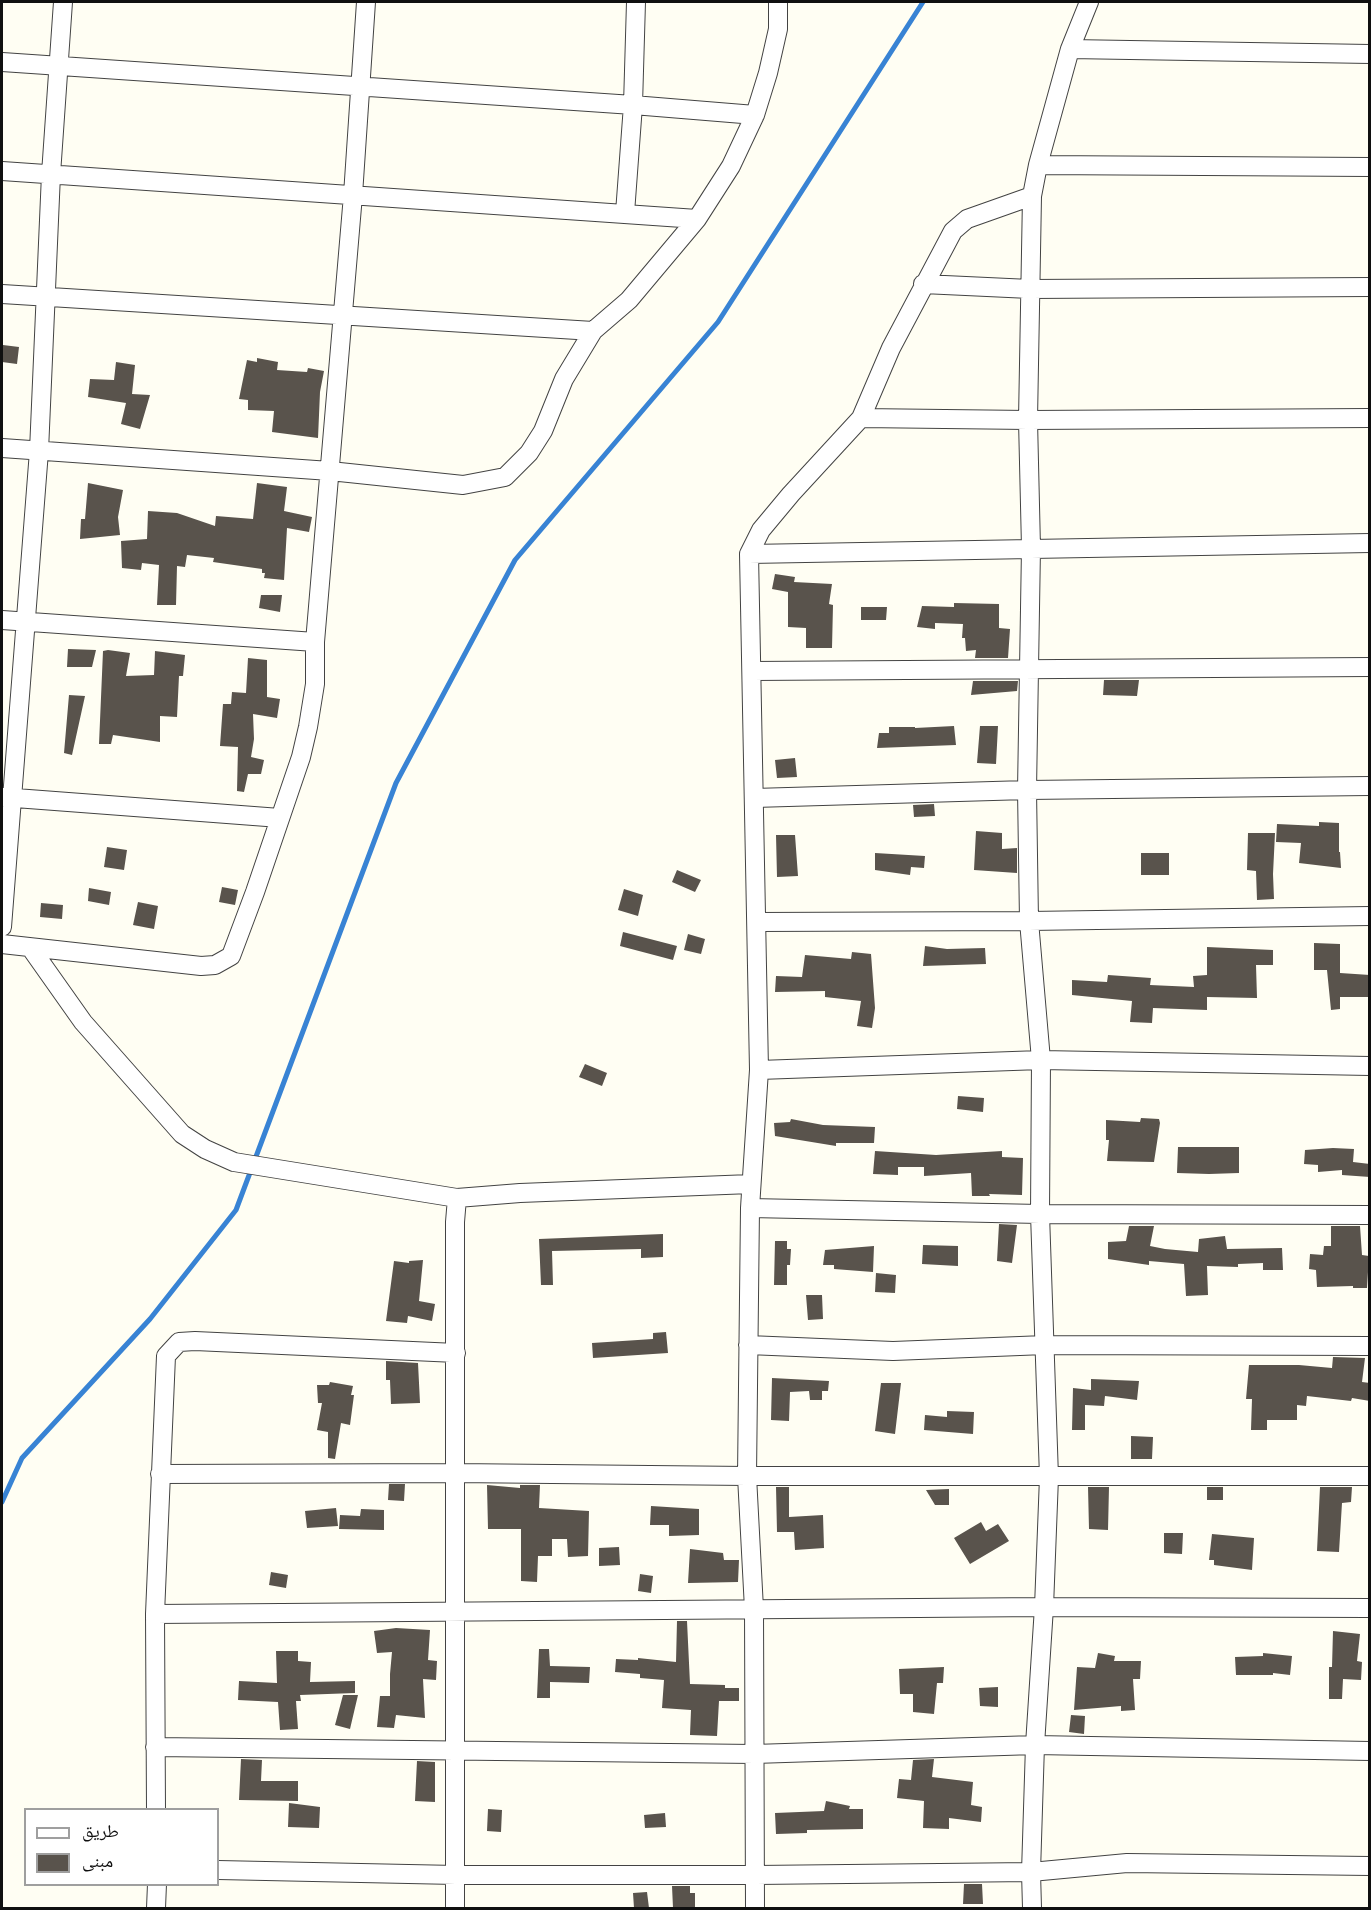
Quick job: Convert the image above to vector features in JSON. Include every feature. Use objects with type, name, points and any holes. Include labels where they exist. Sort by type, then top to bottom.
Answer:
[{"type":"street","points":[[2,927],[7,798],[26,622],[39,451],[51,174],[63,2]]},
{"type":"street","points":[[2,944],[201,966],[215,965],[231,956],[297,768],[308,727],[315,684],[315,642],[362,88],[366,2]]},
{"type":"street","points":[[625,213],[633,105],[636,2]]},
{"type":"street","points":[[2,448],[330,471],[463,485],[505,477],[529,453],[543,431],[564,379],[593,332],[629,300],[697,219],[731,166],[755,116],[778,28],[778,2]]},
{"type":"street","points":[[1032,1908],[1035,1745],[1049,1477],[1040,1214],[1041,1060],[1029,921],[1027,790],[1031,548],[1028,420],[1032,196],[1038,165],[1070,49],[1089,2]]},
{"type":"street","points":[[1070,49],[1370,54]]},
{"type":"street","points":[[2,62],[633,105],[755,116]]},
{"type":"street","points":[[1038,165],[1370,167]]},
{"type":"street","points":[[2,171],[697,219]]},
{"type":"street","points":[[755,1908],[754,1609],[747,1476],[750,1208],[759,1070],[749,554],[762,530],[791,494],[861,418],[891,348],[953,231],[968,219],[1032,196]]},
{"type":"street","points":[[923,284],[1030,289],[1370,287]]},
{"type":"street","points":[[2,294],[593,332]]},
{"type":"street","points":[[861,418],[1028,420],[1370,418]]},
{"type":"street","points":[[749,554],[1370,543]]},
{"type":"street","points":[[2,620],[315,642]]},
{"type":"street","points":[[752,671],[1370,667]]},
{"type":"street","points":[[754,798],[1027,790],[1370,786]]},
{"type":"street","points":[[7,798],[280,818]]},
{"type":"street","points":[[757,922],[1370,916]]},
{"type":"street","points":[[30,947],[83,1022],[182,1134],[205,1149],[234,1162],[457,1197],[751,1184]]},
{"type":"street","points":[[759,1070],[1041,1060],[1370,1066]]},
{"type":"street","points":[[455,1908],[455,1222],[457,1197]]},
{"type":"street","points":[[750,1208],[1040,1214],[1370,1215]]},
{"type":"street","points":[[156,1808],[155,1614],[166,1356],[179,1342],[195,1341],[456,1353]]},
{"type":"street","points":[[748,1345],[893,1351],[1044,1345],[1370,1346]]},
{"type":"street","points":[[160,1474],[1370,1476]]},
{"type":"street","points":[[155,1614],[1044,1607],[1370,1608]]},
{"type":"street","points":[[155,1747],[754,1754],[1035,1745],[1370,1751]]},
{"type":"street","points":[[219,1870],[456,1875],[756,1875],[1031,1872],[1127,1863],[1370,1866]]},
{"type":"street","points":[[156,1908],[157,1886]]},
{"type":"building","points":[[3,345],[19,347],[17,364],[2,362]]},
{"type":"building","points":[[257,358],[278,362],[277,370],[307,372],[308,368],[324,371],[320,392],[318,438],[272,432],[274,411],[248,410],[248,400],[239,399],[247,360],[257,362]]},
{"type":"building","points":[[116,362],[135,365],[132,394],[150,395],[140,429],[121,424],[126,403],[88,397],[90,379],[114,380]]},
{"type":"building","points":[[88,483],[123,490],[118,517],[120,535],[80,539],[81,519],[85,519]]},
{"type":"building","points":[[257,483],[287,487],[284,511],[312,517],[309,532],[287,528],[284,580],[264,578],[265,573],[262,573],[262,569],[213,562],[214,558],[187,555],[185,567],[177,566],[176,605],[157,605],[159,565],[142,563],[141,570],[122,568],[121,541],[147,539],[148,511],[177,513],[215,526],[216,516],[253,519]]},
{"type":"building","points":[[775,574],[795,577],[794,582],[832,584],[829,604],[833,605],[832,648],[806,648],[806,628],[788,627],[788,592],[772,589]]},
{"type":"building","points":[[261,595],[282,595],[280,612],[259,608]]},
{"type":"building","points":[[954,603],[999,604],[999,628],[1010,629],[1008,658],[975,658],[976,650],[966,651],[965,638],[962,638],[963,624],[935,623],[935,629],[917,627],[922,606],[954,607]]},
{"type":"building","points":[[861,607],[887,607],[886,620],[861,620]]},
{"type":"building","points":[[68,649],[96,650],[92,667],[67,667]]},
{"type":"building","points":[[103,651],[130,653],[126,676],[154,675],[155,651],[185,655],[183,676],[179,676],[177,717],[160,716],[160,742],[113,735],[111,744],[99,744]]},
{"type":"building","points":[[248,658],[267,660],[267,697],[280,699],[277,718],[253,714],[254,739],[251,757],[264,760],[261,774],[248,774],[244,792],[237,791],[238,747],[220,746],[223,704],[231,704],[232,692],[246,693]]},
{"type":"building","points":[[1104,680],[1139,680],[1137,696],[1103,695]]},
{"type":"building","points":[[973,681],[1018,681],[1017,691],[971,695]]},
{"type":"building","points":[[69,695],[85,696],[72,755],[64,753]]},
{"type":"building","points":[[954,726],[956,745],[877,748],[879,733],[889,733],[889,727]]},
{"type":"building","points":[[980,726],[998,726],[996,764],[977,763]]},
{"type":"building","points":[[795,758],[797,777],[777,778],[775,760]]},
{"type":"building","points":[[934,804],[935,816],[914,817],[913,805]]},
{"type":"building","points":[[1319,822],[1339,823],[1341,868],[1299,863],[1301,843],[1276,842],[1277,824],[1319,826]]},
{"type":"building","points":[[976,831],[1002,833],[1002,849],[1017,848],[1017,873],[974,870]]},
{"type":"building","points":[[1248,833],[1275,833],[1274,899],[1257,900],[1256,871],[1247,870]]},
{"type":"building","points":[[776,835],[795,835],[798,876],[777,877]]},
{"type":"building","points":[[107,847],[127,850],[124,870],[104,867]]},
{"type":"building","points":[[875,853],[925,856],[924,868],[911,867],[910,875],[875,870]]},
{"type":"building","points":[[1141,853],[1169,853],[1169,875],[1141,875]]},
{"type":"building","points":[[677,870],[701,880],[695,892],[672,882]]},
{"type":"building","points":[[222,887],[238,890],[235,905],[219,902]]},
{"type":"building","points":[[89,888],[111,892],[109,905],[88,901]]},
{"type":"building","points":[[624,889],[643,895],[638,916],[618,910]]},
{"type":"building","points":[[138,902],[158,906],[154,929],[133,925]]},
{"type":"building","points":[[41,903],[63,905],[62,919],[40,917]]},
{"type":"building","points":[[623,932],[677,946],[673,960],[620,946]]},
{"type":"building","points":[[688,934],[705,939],[701,954],[684,950]]},
{"type":"building","points":[[1314,943],[1340,944],[1340,973],[1370,975],[1370,997],[1340,997],[1340,1009],[1331,1010],[1327,970],[1314,970]]},
{"type":"building","points":[[925,946],[947,949],[985,948],[986,964],[923,966]]},
{"type":"building","points":[[1207,947],[1273,950],[1273,965],[1256,965],[1257,998],[1207,997],[1207,1010],[1153,1008],[1152,1023],[1130,1022],[1132,1001],[1072,995],[1072,980],[1107,982],[1108,975],[1151,978],[1150,985],[1194,987],[1193,976],[1207,975]]},
{"type":"building","points":[[852,952],[871,954],[875,1008],[872,1028],[857,1026],[861,1001],[825,997],[825,991],[775,992],[776,976],[802,977],[805,955],[851,959]]},
{"type":"building","points":[[585,1064],[607,1073],[602,1086],[579,1077]]},
{"type":"building","points":[[958,1096],[984,1098],[983,1112],[957,1109]]},
{"type":"building","points":[[1141,1118],[1159,1119],[1154,1162],[1107,1161],[1109,1140],[1106,1140],[1106,1120],[1140,1122]]},
{"type":"building","points":[[791,1119],[823,1125],[875,1127],[874,1143],[836,1143],[836,1146],[775,1136],[774,1123],[790,1122]]},
{"type":"building","points":[[1178,1147],[1239,1147],[1239,1173],[1177,1173]]},
{"type":"building","points":[[1354,1149],[1353,1162],[1370,1164],[1370,1177],[1342,1175],[1342,1170],[1318,1172],[1318,1165],[1304,1164],[1305,1150]]},
{"type":"building","points":[[875,1151],[936,1155],[1002,1151],[1002,1157],[1023,1158],[1022,1195],[972,1196],[971,1173],[924,1176],[924,1167],[898,1167],[898,1175],[873,1174]]},
{"type":"building","points":[[999,1224],[1017,1225],[1012,1263],[997,1261]]},
{"type":"building","points":[[1129,1226],[1154,1226],[1150,1246],[1165,1249],[1198,1252],[1199,1239],[1225,1236],[1227,1249],[1282,1248],[1283,1270],[1263,1270],[1263,1263],[1238,1264],[1238,1267],[1207,1266],[1208,1295],[1186,1296],[1184,1264],[1149,1261],[1149,1265],[1108,1259],[1108,1242],[1126,1241]]},
{"type":"building","points":[[1331,1226],[1360,1226],[1362,1255],[1369,1256],[1367,1288],[1317,1287],[1316,1270],[1309,1269],[1310,1254],[1323,1255],[1324,1246],[1331,1246]]},
{"type":"building","points":[[663,1234],[663,1257],[641,1258],[641,1249],[552,1251],[553,1285],[541,1285],[539,1239]]},
{"type":"building","points":[[775,1241],[787,1241],[787,1249],[791,1249],[790,1265],[787,1265],[787,1285],[774,1285]]},
{"type":"building","points":[[923,1245],[958,1246],[958,1266],[922,1264]]},
{"type":"building","points":[[874,1246],[873,1272],[834,1269],[834,1265],[823,1265],[825,1250]]},
{"type":"building","points":[[423,1260],[419,1301],[435,1304],[432,1321],[408,1316],[407,1323],[386,1321],[394,1261],[409,1263],[409,1261]]},
{"type":"building","points":[[876,1273],[896,1275],[895,1293],[875,1292]]},
{"type":"building","points":[[806,1295],[822,1295],[823,1319],[808,1320]]},
{"type":"building","points":[[666,1332],[668,1353],[593,1358],[592,1343],[653,1339],[653,1333]]},
{"type":"building","points":[[1333,1357],[1365,1358],[1362,1382],[1370,1383],[1370,1401],[1307,1396],[1306,1406],[1297,1405],[1297,1420],[1267,1420],[1267,1430],[1251,1430],[1252,1399],[1246,1399],[1249,1365],[1299,1365],[1332,1368]]},
{"type":"building","points":[[386,1361],[418,1363],[420,1403],[391,1404],[390,1380],[386,1380]]},
{"type":"building","points":[[772,1378],[829,1381],[828,1391],[822,1391],[822,1400],[810,1400],[809,1391],[790,1392],[789,1421],[771,1420]]},
{"type":"building","points":[[1091,1379],[1139,1381],[1137,1400],[1105,1396],[1104,1406],[1085,1405],[1085,1430],[1072,1430],[1073,1388],[1091,1390]]},
{"type":"building","points":[[330,1382],[353,1386],[351,1395],[354,1395],[350,1425],[341,1423],[335,1459],[328,1458],[328,1432],[317,1430],[322,1403],[318,1403],[317,1385],[329,1385]]},
{"type":"building","points":[[881,1383],[901,1383],[895,1434],[875,1431]]},
{"type":"building","points":[[947,1411],[974,1412],[973,1434],[924,1430],[925,1415],[947,1417]]},
{"type":"building","points":[[1131,1436],[1153,1437],[1152,1459],[1131,1459]]},
{"type":"building","points":[[389,1484],[405,1484],[404,1501],[388,1500]]},
{"type":"building","points":[[487,1485],[520,1488],[520,1485],[540,1485],[539,1508],[589,1511],[588,1556],[568,1557],[567,1539],[552,1539],[552,1556],[538,1556],[537,1582],[521,1581],[521,1529],[488,1529]]},
{"type":"building","points":[[776,1487],[789,1487],[789,1517],[823,1515],[824,1548],[795,1550],[794,1532],[777,1532]]},
{"type":"building","points":[[1088,1487],[1109,1487],[1108,1530],[1089,1529]]},
{"type":"building","points":[[1207,1487],[1223,1487],[1223,1500],[1207,1500]]},
{"type":"building","points":[[1320,1487],[1352,1487],[1351,1502],[1342,1503],[1339,1552],[1317,1551]]},
{"type":"building","points":[[949,1489],[949,1505],[935,1505],[926,1490]]},
{"type":"building","points":[[651,1506],[699,1509],[699,1535],[669,1536],[669,1525],[650,1525]]},
{"type":"building","points":[[336,1508],[338,1526],[307,1528],[305,1511]]},
{"type":"building","points":[[361,1509],[384,1510],[384,1530],[339,1529],[340,1515],[360,1516]]},
{"type":"building","points":[[981,1522],[986,1531],[998,1524],[1009,1541],[970,1564],[954,1538]]},
{"type":"building","points":[[1164,1533],[1183,1533],[1182,1554],[1164,1553]]},
{"type":"building","points":[[1212,1534],[1254,1538],[1252,1570],[1214,1565],[1214,1560],[1209,1560]]},
{"type":"building","points":[[619,1547],[620,1565],[599,1566],[599,1548]]},
{"type":"building","points":[[690,1549],[723,1553],[724,1560],[739,1560],[738,1582],[688,1583]]},
{"type":"building","points":[[271,1572],[288,1575],[286,1588],[269,1585]]},
{"type":"building","points":[[640,1574],[653,1576],[651,1593],[638,1591]]},
{"type":"building","points":[[677,1621],[687,1621],[690,1684],[725,1685],[725,1688],[739,1688],[739,1701],[719,1701],[717,1736],[690,1735],[691,1710],[662,1708],[664,1680],[640,1678],[640,1674],[615,1672],[616,1659],[638,1660],[638,1658],[676,1662]]},
{"type":"building","points":[[396,1628],[430,1630],[428,1660],[437,1661],[436,1680],[423,1679],[425,1718],[396,1715],[394,1728],[377,1727],[380,1696],[390,1696],[392,1652],[377,1653],[374,1631]]},
{"type":"building","points":[[1333,1631],[1360,1634],[1357,1661],[1362,1662],[1361,1680],[1343,1679],[1342,1699],[1329,1699],[1329,1667],[1332,1667]]},
{"type":"building","points":[[539,1649],[549,1649],[550,1666],[590,1667],[589,1683],[550,1682],[550,1698],[537,1698]]},
{"type":"building","points":[[276,1651],[298,1651],[298,1661],[311,1662],[310,1682],[355,1681],[355,1693],[300,1695],[301,1701],[296,1701],[298,1729],[280,1730],[278,1702],[238,1700],[239,1681],[277,1683]]},
{"type":"building","points":[[1098,1653],[1115,1656],[1114,1661],[1141,1661],[1140,1679],[1133,1679],[1135,1710],[1121,1711],[1121,1706],[1074,1710],[1077,1667],[1095,1668]]},
{"type":"building","points":[[1263,1653],[1292,1656],[1290,1675],[1273,1673],[1273,1675],[1236,1675],[1235,1657],[1263,1656]]},
{"type":"building","points":[[944,1667],[943,1683],[937,1683],[934,1714],[913,1712],[913,1694],[900,1694],[899,1669]]},
{"type":"building","points":[[998,1687],[998,1707],[980,1706],[979,1688]]},
{"type":"building","points":[[343,1695],[358,1695],[350,1729],[335,1725]]},
{"type":"building","points":[[1071,1715],[1085,1716],[1084,1734],[1069,1732]]},
{"type":"building","points":[[241,1759],[262,1760],[261,1781],[298,1781],[298,1801],[239,1800]]},
{"type":"building","points":[[934,1759],[932,1777],[973,1782],[971,1805],[982,1807],[981,1822],[949,1818],[949,1829],[923,1828],[924,1801],[897,1798],[899,1779],[911,1780],[913,1760]]},
{"type":"building","points":[[417,1761],[435,1762],[435,1802],[415,1801]]},
{"type":"building","points":[[826,1801],[850,1806],[849,1809],[863,1809],[863,1829],[807,1830],[807,1833],[776,1834],[775,1813],[824,1811]]},
{"type":"building","points":[[289,1803],[320,1807],[319,1828],[288,1827]]},
{"type":"building","points":[[488,1809],[502,1810],[501,1832],[487,1831]]},
{"type":"building","points":[[665,1813],[666,1827],[645,1828],[644,1815]]},
{"type":"building","points":[[964,1884],[982,1884],[983,1904],[963,1904]]},
{"type":"building","points":[[672,1886],[690,1886],[690,1893],[695,1893],[695,1908],[673,1908]]},
{"type":"building","points":[[647,1892],[649,1908],[634,1908],[633,1893]]},
{"type":"waterway","points":[[2,1502],[22,1458],[150,1319],[236,1210],[396,783],[515,560],[718,322],[923,2]]}]
